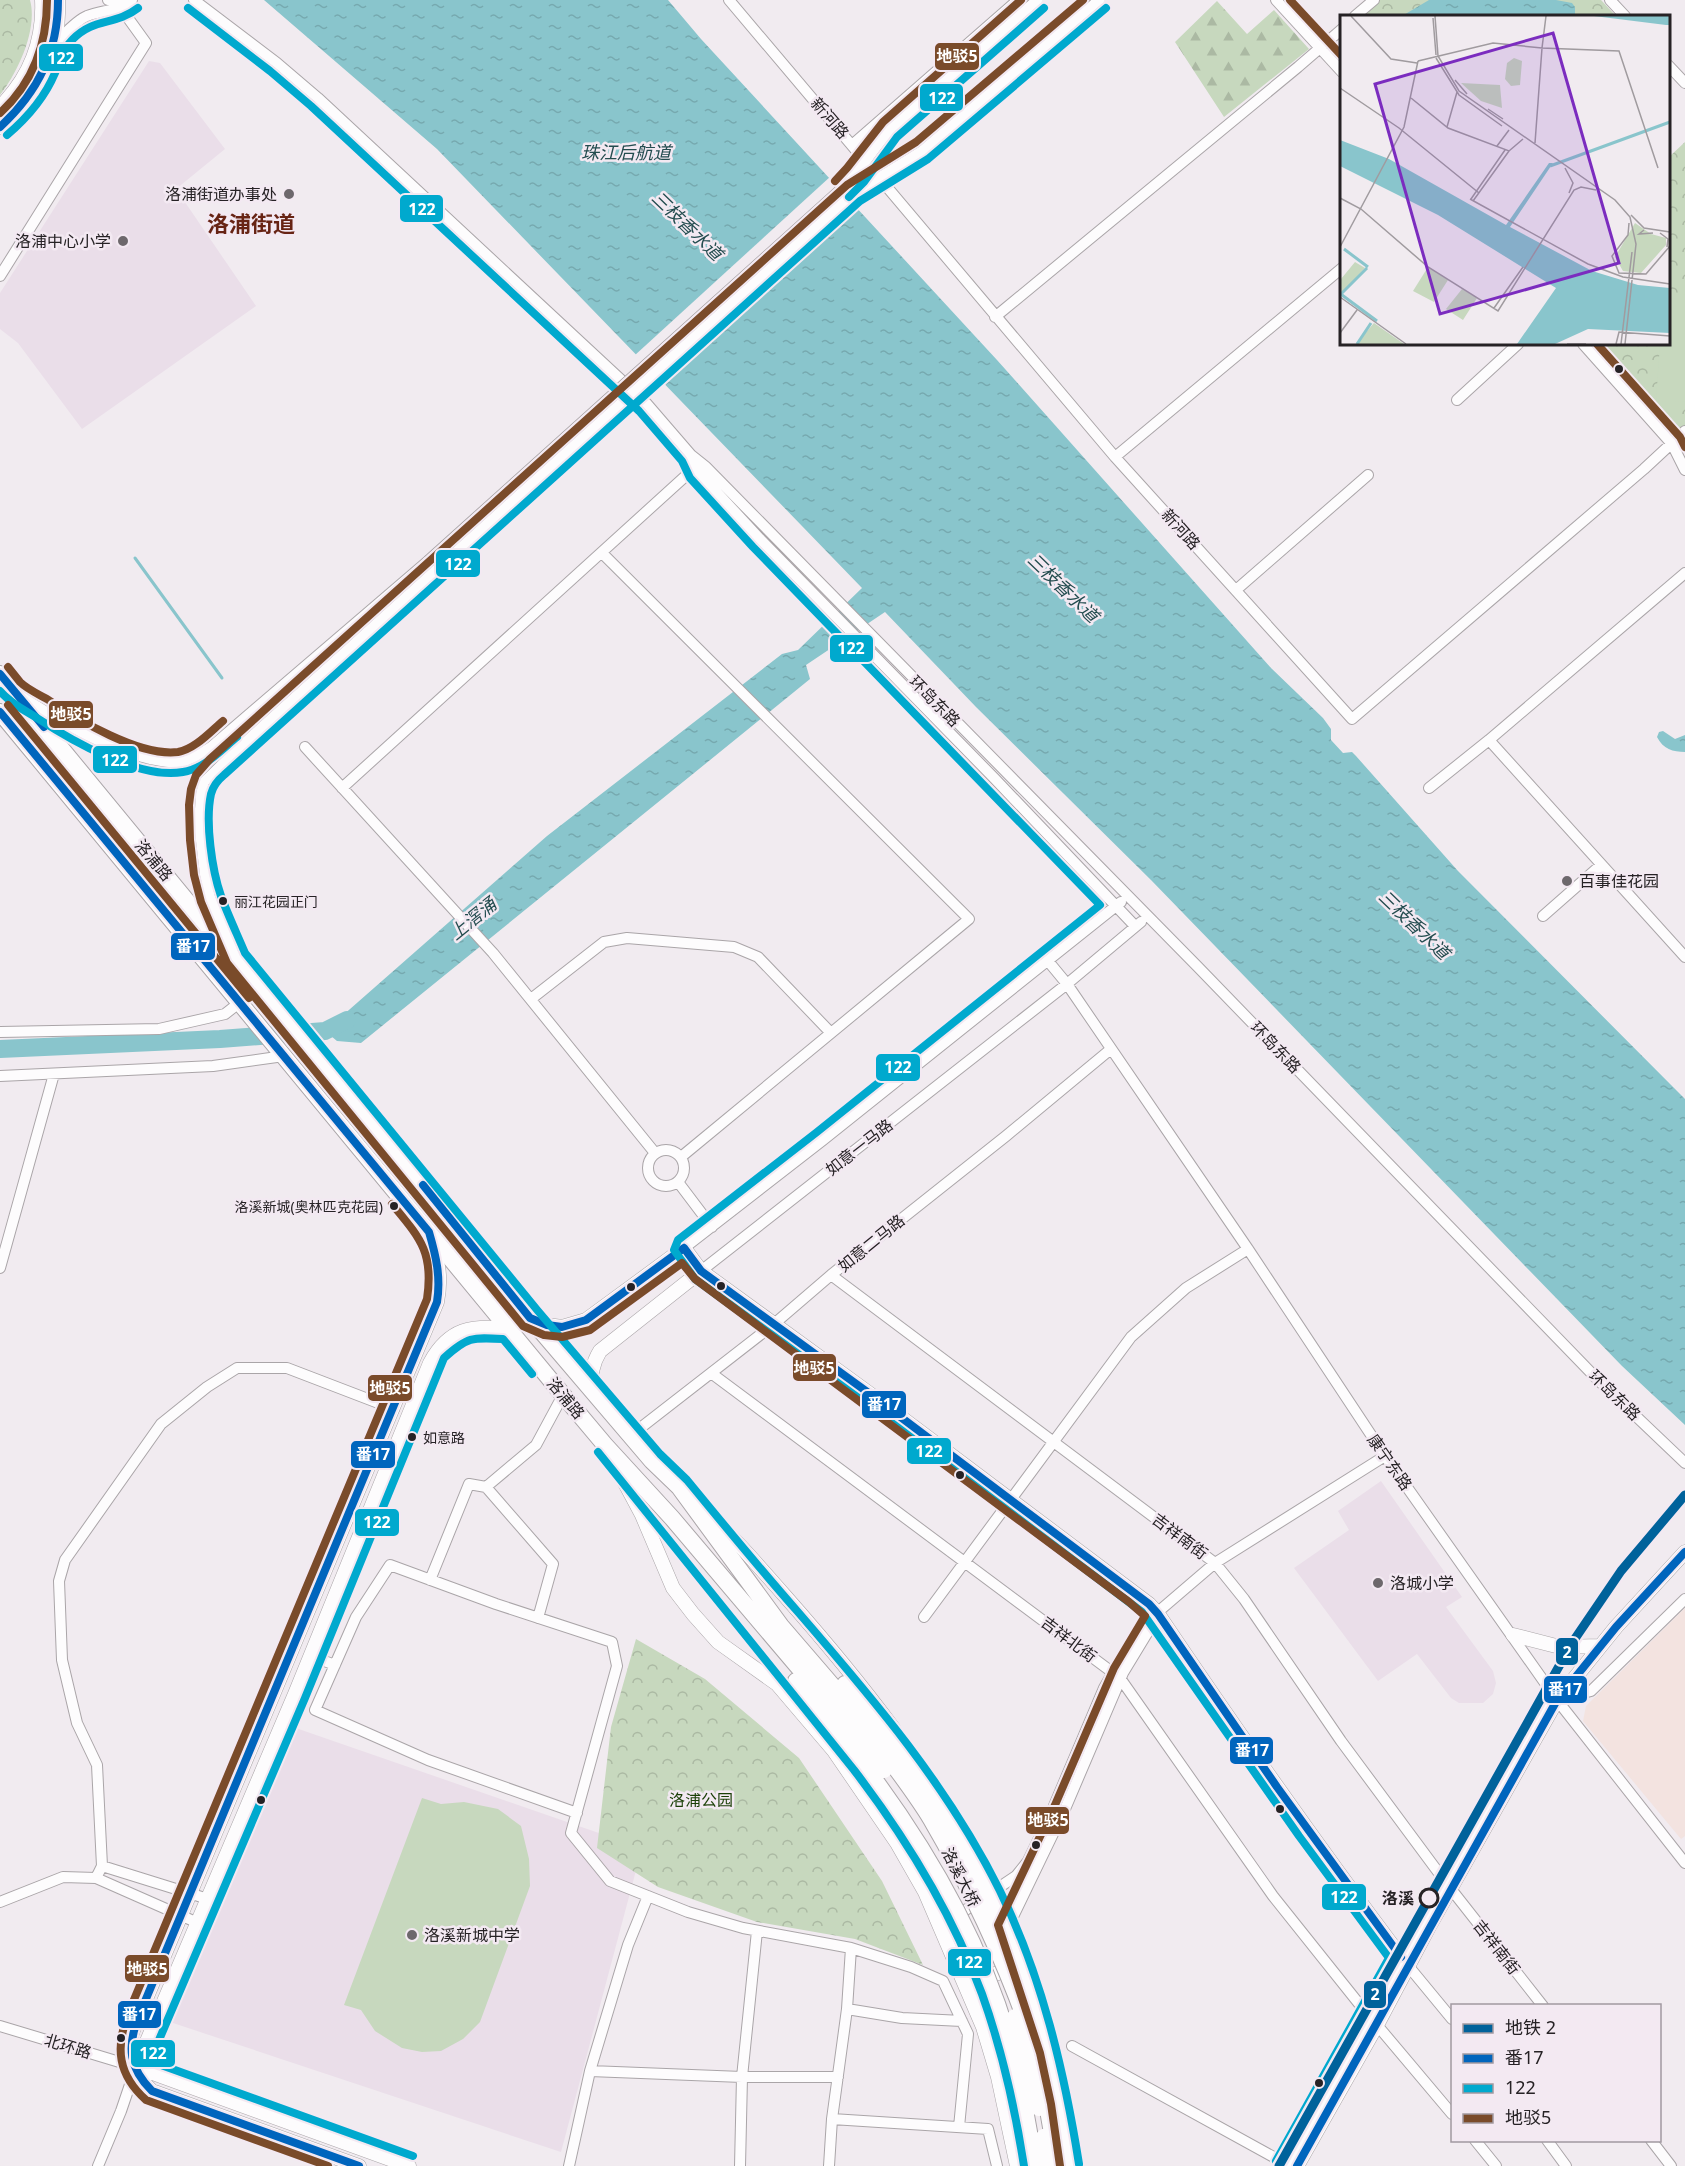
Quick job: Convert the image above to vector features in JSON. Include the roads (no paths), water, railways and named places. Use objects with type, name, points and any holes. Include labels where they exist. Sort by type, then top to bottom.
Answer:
[{"type":"highway","name":"洛浦路","points":[[0,674],[530,1318],[652,1461],[679,1487]]},
{"type":"highway","name":"洛浦路","points":[[0,712],[605,1445]]},
{"type":"highway","points":[[605,1445],[654,1509],[735,1605],[943,1813],[973,1863],[998,1914],[1027,1987],[1062,2114],[1070,2166]]},
{"type":"highway","points":[[679,1487],[871,1743],[914,1834],[960,1917],[982,1966],[1016,2065],[1035,2166]]},
{"type":"highway","name":"洛溪大桥","points":[[871,1743],[921,1824],[984,1940],[1006,1992],[1023,2040],[1041,2115],[1049,2166]]},
{"type":"highway","name":"洛溪大桥","points":[[871,1743],[930,1818],[1015,1990],[1031,2037],[1042,2080],[1058,2166]]},
{"type":"main road","points":[[0,107],[19,86],[35,53],[41,26],[42,0]]},
{"type":"main road","points":[[0,127],[16,113],[35,88],[45,69],[54,44],[58,0]]},
{"type":"main road","points":[[359,2166],[152,2091],[144,2084],[130,2046],[131,2036],[437,1302],[440,1290],[440,1267],[429,1232]]},
{"type":"main road","points":[[684,1248],[701,1270],[1010,1499],[1136,1594],[1158,1614],[1218,1704],[1404,1961]]},
{"type":"main road","name":"如意一马路","points":[[530,1318],[547,1325],[562,1327],[586,1320],[684,1248]]},
{"type":"main road","name":"如意一马路","points":[[591,1390],[591,1372],[594,1360],[600,1351],[701,1270]]},
{"type":"main road","points":[[136,2067],[311,1656],[380,1481],[436,1352],[456,1334],[470,1329],[487,1327],[508,1329]]},
{"type":"main road","name":"洛浦路","points":[[605,1445],[642,1515],[673,1588],[718,1642],[777,1684],[834,1751],[872,1805],[925,1892],[966,1986],[991,2052],[1007,2114],[1017,2166]]},
{"type":"main road","name":"洛浦路","points":[[679,1487],[740,1544],[846,1668],[914,1757],[978,1859],[994,1890],[1022,1963],[1050,2050],[1060,2094],[1070,2166]]},
{"type":"main road","points":[[1290,2166],[1448,1885],[1497,1781],[1534,1720],[1542,1710],[1557,1700],[1600,1646],[1685,1552]]},
{"type":"main road","points":[[1513,1635],[1560,1647],[1600,1646]]},
{"type":"main road","points":[[925,1892],[934,1899],[947,1896],[967,1884],[977,1871],[978,1859]]},
{"type":"main road","points":[[966,1986],[1022,1963]]},
{"type":"main road","name":"北环路","points":[[136,2067],[409,2166]]},
{"type":"street","points":[[108,0],[129,3]]},
{"type":"street","points":[[194,0],[277,63],[327,106],[639,397],[862,635]]},
{"type":"street","name":"新河路","points":[[729,0],[1115,457],[1352,719],[1685,431]]},
{"type":"street","points":[[852,145],[1018,0]]},
{"type":"street","points":[[14,691],[75,730],[115,749],[163,762],[181,762],[211,747],[428,561],[856,176],[890,130],[1037,0]]},
{"type":"street","points":[[236,958],[210,897],[205,875],[199,824],[204,782],[241,746],[854,194],[921,151],[1099,0]]},
{"type":"street","points":[[1276,0],[1340,71]]},
{"type":"street","points":[[1356,15],[1374,0]]},
{"type":"street","points":[[1610,0],[1624,15]]},
{"type":"street","points":[[54,44],[83,18],[129,3]]},
{"type":"street","points":[[0,276],[146,43],[128,18],[129,3]]},
{"type":"street","points":[[995,317],[1340,30]]},
{"type":"street","points":[[1670,67],[1685,83]]},
{"type":"street","points":[[1115,457],[1340,269]]},
{"type":"street","points":[[1457,400],[1517,345]]},
{"type":"street","points":[[1584,345],[1672,444],[1685,470]]},
{"type":"street","points":[[342,788],[690,472]]},
{"type":"street","points":[[1236,590],[1368,475]]},
{"type":"street","points":[[602,553],[969,919],[681,1157]]},
{"type":"street","points":[[1429,789],[1685,573]]},
{"type":"street","name":"环岛东路","points":[[862,635],[1148,916],[1600,1382],[1685,1462]]},
{"type":"street","name":"环岛东路","points":[[862,635],[1136,926]]},
{"type":"street","points":[[1489,740],[1685,957]]},
{"type":"street","points":[[305,747],[486,945],[655,1153]]},
{"type":"street","points":[[1543,916],[1601,865]]},
{"type":"street","name":"如意一马路","points":[[684,1248],[1128,896]]},
{"type":"street","name":"如意一马路","points":[[701,1270],[1067,984],[1148,916]]},
{"type":"street","points":[[531,999],[604,942],[627,938],[734,948],[758,957],[831,1033]]},
{"type":"street","name":"康宁东路","points":[[1047,961],[1067,984],[1248,1249],[1385,1456],[1557,1700],[1683,1856]]},
{"type":"street","points":[[0,1032],[159,1029],[225,1014],[239,1003]]},
{"type":"street","name":"如意二马路","points":[[630,1436],[774,1324],[831,1275],[1111,1049]]},
{"type":"street","points":[[0,1076],[213,1066],[284,1056]]},
{"type":"street","points":[[0,1268],[54,1074]]},
{"type":"street","points":[[669,1149],[681,1157],[685,1170],[678,1182],[664,1186],[652,1179],[648,1165],[655,1153],[669,1149]]},
{"type":"street","points":[[678,1182],[712,1227]]},
{"type":"street","points":[[924,1617],[1131,1337],[1186,1288],[1248,1249]]},
{"type":"street","name":"吉祥南街","points":[[831,1275],[1215,1563],[1266,1630],[1398,1819],[1541,2004]]},
{"type":"street","points":[[96,1878],[102,1866],[97,1765],[77,1723],[62,1660],[59,1581],[65,1560],[161,1424],[207,1387],[237,1368],[287,1368],[394,1409]]},
{"type":"street","name":"吉祥北街","points":[[711,1373],[1116,1675],[1273,1896],[1372,2020],[1451,2113]]},
{"type":"street","points":[[486,1487],[536,1445],[563,1395]]},
{"type":"street","points":[[944,1935],[964,1911],[1016,1875],[1032,1854],[1138,1629],[1215,1563],[1385,1456]]},
{"type":"street","points":[[430,1580],[469,1484],[486,1487],[552,1564],[538,1618]]},
{"type":"street","points":[[577,1813],[428,1760],[315,1710],[356,1617],[390,1565],[612,1642],[617,1666],[577,1813],[571,1833],[610,1881],[688,1912],[757,1931],[851,1948],[912,1966],[943,1981],[968,2034],[959,2127]]},
{"type":"street","points":[[1557,1700],[1591,1691],[1685,1599]]},
{"type":"street","points":[[311,1656],[335,1665]]},
{"type":"street","points":[[1008,1927],[1065,1809],[1116,1675]]},
{"type":"street","points":[[102,1866],[208,1899]]},
{"type":"street","points":[[0,1902],[63,1877],[96,1878],[198,1923]]},
{"type":"street","points":[[568,2166],[590,2071],[628,1945],[648,1896]]},
{"type":"street","points":[[740,2166],[742,2077],[757,1931]]},
{"type":"street","points":[[829,2166],[832,2119],[847,2009],[851,1948]]},
{"type":"street","points":[[1404,1961],[1451,2018]]},
{"type":"street","points":[[847,2009],[902,2018],[962,2021]]},
{"type":"street","name":"北环路","points":[[0,2026],[136,2067]]},
{"type":"street","points":[[1072,2046],[1290,2166]]},
{"type":"street","points":[[98,2166],[122,2111],[136,2067]]},
{"type":"street","points":[[590,2071],[742,2077],[838,2077]]},
{"type":"street","points":[[832,2119],[988,2129],[998,2166]]},
{"type":"street","points":[[1477,2142],[1496,2166]]},
{"type":"street","points":[[1548,2142],[1566,2166]]},
{"type":"street","points":[[1653,2142],[1671,2166]]},
{"type":"water","name":"珠江后航道","points":[[264,0],[668,0],[701,39],[997,360],[1271,668],[1323,718],[1331,729],[1331,740],[1343,753],[1352,752],[1356,756],[1458,871],[1685,1099],[1685,1425],[1622,1366],[1151,880],[976,707],[885,612],[806,665],[810,679],[361,1043],[337,1041],[325,1031],[547,836],[782,654],[798,650],[862,588],[437,149]]},
{"type":"water","points":[[1429,0],[1556,0],[1572,3],[1575,7],[1575,15],[1404,15]]},
{"type":"water","points":[[1663,731],[1675,739],[1685,735],[1685,752],[1665,747],[1657,737],[1659,732]]},
{"type":"waterway","points":[[135,558],[222,678]]},
{"type":"waterway","name":"上滘涌","points":[[0,1049],[220,1039],[325,1031],[347,1020]]},
{"type":"metro line","name":"2","points":[[1279,2166],[1572,1643],[1621,1571],[1685,1495]]},
{"type":"place","name":"洛浦街道办事处","points":[[289,194]]},
{"type":"place","name":"洛浦中心小学","points":[[123,241]]},
{"type":"place","name":"百事佳花园","points":[[1567,881]]},
{"type":"place","name":"丽江花园正门","points":[[223,901]]},
{"type":"place","name":"洛溪新城(奥林匹克花园)","points":[[394,1206]]},
{"type":"place","name":"如意路","points":[[412,1437]]},
{"type":"place","name":"洛城小学","points":[[1378,1583]]},
{"type":"place","name":"洛溪","points":[[1429,1898]]},
{"type":"place","name":"洛溪新城中学","points":[[412,1935]]},
{"type":"district","name":"洛浦街道","points":[[251,224]]},
{"type":"water label","name":"三枝香水道","points":[[687,226]]},
{"type":"water label","name":"三枝香水道","points":[[1063,588]]},
{"type":"water label","name":"三枝香水道","points":[[1414,925]]},
{"type":"park label","name":"洛浦公园","points":[[701,1800]]}]
